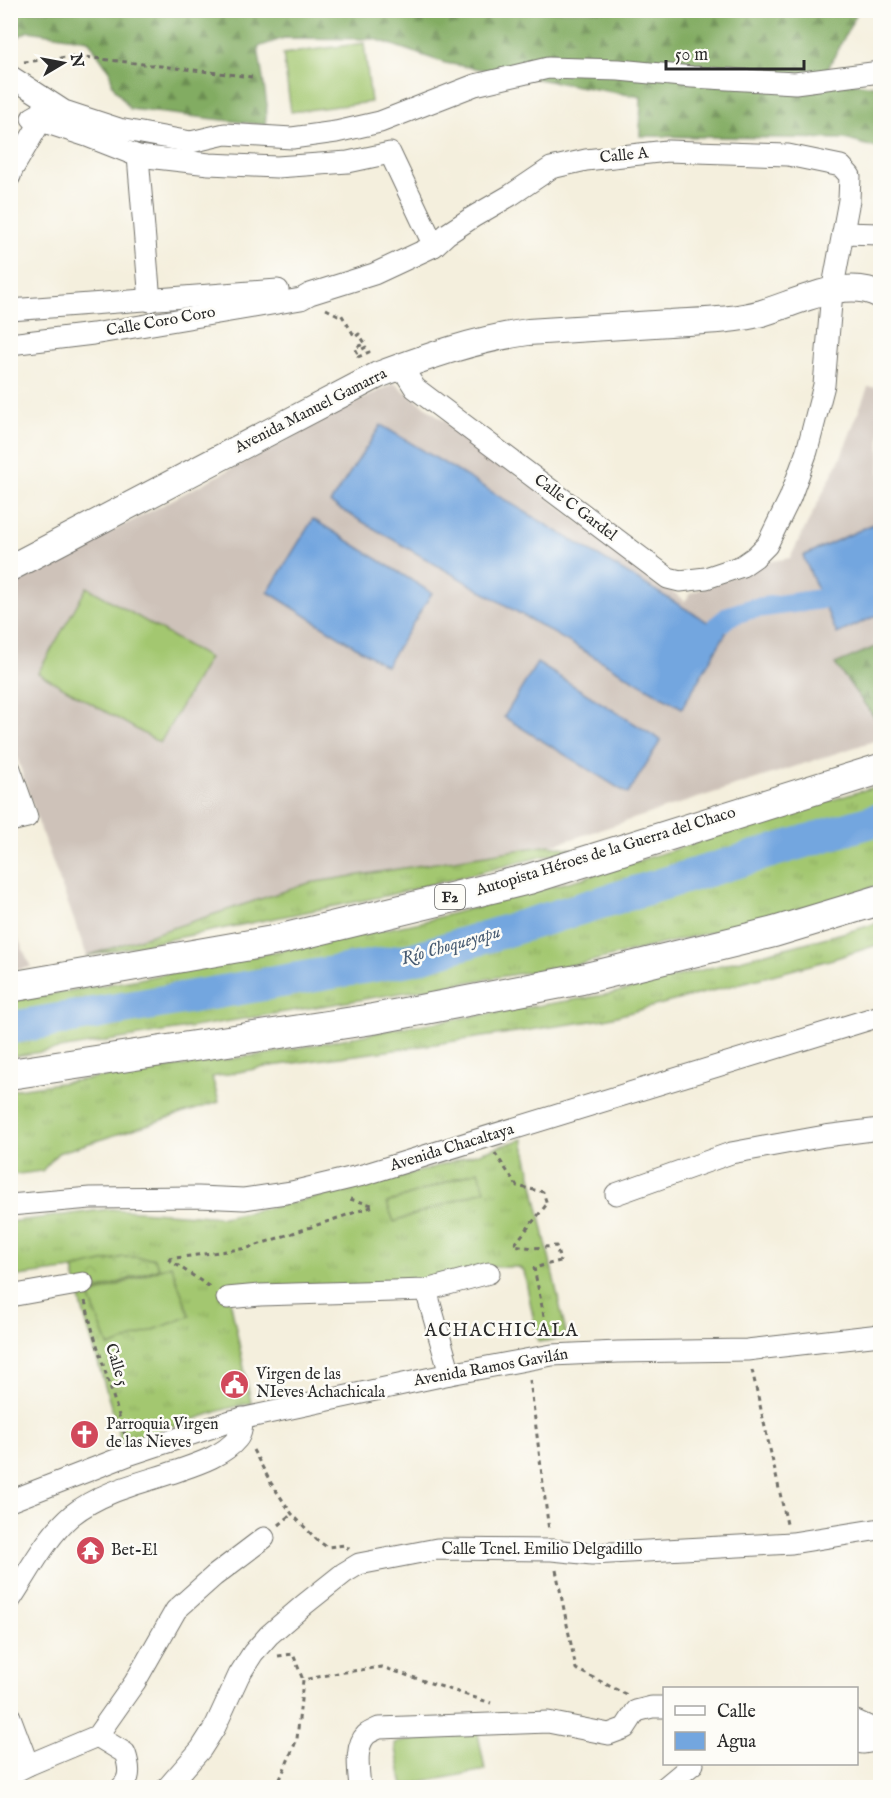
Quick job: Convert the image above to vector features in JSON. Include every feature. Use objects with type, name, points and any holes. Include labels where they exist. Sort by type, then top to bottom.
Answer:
[{"type":"highway","name":"Autopista Héroes de la Guerra del Chaco","points":[[10,987],[273,941],[529,879],[880,769]]},
{"type":"highway","points":[[10,1074],[373,1019],[582,979],[774,932],[880,900]]},
{"type":"main road","name":"Avenida Manuel Gamarra","points":[[10,568],[378,375],[405,365],[504,335],[723,320],[760,313],[852,287],[871,290],[880,296]]},
{"type":"street","points":[[16,69],[64,111],[119,129],[191,142],[225,134],[292,138],[336,132],[380,122],[475,85],[548,68],[619,70],[795,83],[880,72]]},
{"type":"street","points":[[10,84],[44,115],[87,136],[138,156],[209,164],[277,166],[348,162],[390,153],[434,246]]},
{"type":"street","points":[[10,176],[44,115]]},
{"type":"street","name":"Calle A","points":[[310,294],[374,274],[434,246],[447,234],[551,168],[586,160],[667,151],[788,155],[841,166],[850,176],[849,200],[832,291],[824,385],[807,451],[790,498],[767,545]]},
{"type":"street","points":[[138,156],[150,301]]},
{"type":"street","points":[[843,233],[880,234]]},
{"type":"street","points":[[10,310],[301,288],[310,294]]},
{"type":"street","name":"Calle Coro Coro","points":[[10,344],[93,334],[301,299],[310,294]]},
{"type":"street","name":"Calle C Gardel","points":[[405,365],[408,377],[415,388],[668,578],[680,581],[722,574],[756,557],[767,545]]},
{"type":"street","points":[[10,769],[19,819]]},
{"type":"street","name":"Avenida Chacaltaya","points":[[10,1205],[90,1198],[244,1199],[292,1192],[363,1175],[880,1016]]},
{"type":"street","points":[[616,1194],[731,1153],[825,1136],[880,1129]]},
{"type":"street","points":[[227,1298],[426,1290],[489,1273]]},
{"type":"street","points":[[10,1296],[83,1282]]},
{"type":"street","points":[[426,1290],[450,1374]]},
{"type":"street","name":"Avenida Ramos Gavilán","points":[[10,1501],[131,1454],[242,1418],[450,1374],[552,1355],[747,1350],[880,1335]]},
{"type":"street","points":[[10,1600],[56,1532],[72,1516],[115,1491],[196,1465],[214,1456],[237,1439],[242,1428],[242,1418]]},
{"type":"street","name":"Calle Tcnel. Emilio Delgadillo","points":[[167,1788],[201,1749],[215,1727],[239,1676],[253,1653],[269,1635],[344,1573],[359,1564],[437,1549],[552,1550],[592,1554],[792,1543],[880,1528]]},
{"type":"street","points":[[10,1717],[19,1770],[97,1736],[135,1682],[176,1610],[214,1576],[264,1538]]},
{"type":"street","points":[[360,1788],[358,1764],[360,1745],[366,1735],[379,1728],[548,1722],[609,1734],[625,1728],[636,1711],[663,1707]]},
{"type":"street","points":[[858,1722],[878,1730],[870,1742],[858,1742]]},
{"type":"street","points":[[97,1736],[125,1753],[130,1767],[126,1783],[120,1788]]},
{"type":"street","points":[[664,1788],[692,1765]]},
{"type":"path","points":[[16,69],[76,56],[252,77]]},
{"type":"path","points":[[310,294],[317,304],[338,315],[341,314],[355,337],[360,334],[365,343],[355,348],[357,352],[366,347],[369,352],[358,357],[360,363],[366,360]]},
{"type":"path","points":[[486,1138],[518,1186],[543,1192],[547,1204],[514,1245],[533,1248],[556,1246],[560,1261],[534,1268],[552,1355]]},
{"type":"path","points":[[227,1298],[168,1259],[248,1248],[374,1206]]},
{"type":"path","name":"Calle 5","points":[[83,1282],[93,1332],[131,1454]]},
{"type":"path","points":[[747,1350],[792,1543]]},
{"type":"path","points":[[237,1439],[254,1451],[292,1514],[316,1539],[327,1547],[345,1545],[359,1564]]},
{"type":"path","points":[[269,1635],[276,1644],[276,1656],[293,1654],[303,1680],[297,1739],[278,1784],[280,1788]]},
{"type":"path","points":[[303,1680],[382,1667],[493,1704]]},
{"type":"shaded area","points":[[394,383],[685,601],[691,593],[772,561],[790,558],[841,457],[868,387],[880,387],[880,739],[556,844],[309,883],[87,956],[36,816],[11,739],[10,585]]},
{"type":"shaded area","points":[[11,923],[31,967],[11,971]]},
{"type":"green space","points":[[10,11],[858,11],[823,78],[880,87],[880,149],[845,139],[640,136],[641,97],[445,63],[375,39],[284,38],[258,47],[267,105],[265,125],[130,109],[113,86],[109,70],[88,40],[28,31],[11,41]]},
{"type":"green space","points":[[364,43],[371,102],[291,112],[283,54]]},
{"type":"green space","points":[[87,587],[209,658],[160,743],[38,673]]},
{"type":"green space","points":[[880,645],[880,725],[835,664]]},
{"type":"green space","points":[[880,785],[880,804],[412,946],[11,1016],[11,1001],[139,979],[421,922],[583,878]]},
{"type":"green space","points":[[880,829],[880,885],[766,919],[584,963],[11,1057],[10,1042],[60,1035],[417,970],[674,894]]},
{"type":"green space","points":[[549,845],[573,849],[385,896],[87,956],[309,883]]},
{"type":"green space","points":[[880,922],[880,944],[833,959],[605,1019],[271,1066],[212,1077],[219,1102],[58,1153],[42,1171],[11,1175],[10,1090],[273,1053],[394,1029],[610,994]]},
{"type":"green space","points":[[523,1139],[567,1338],[538,1342],[524,1271],[518,1267],[487,1267],[427,1283],[229,1294],[251,1403],[222,1410],[122,1444],[73,1269],[11,1277],[10,1222],[110,1209],[223,1217],[292,1203],[425,1170]]},
{"type":"green space","points":[[478,1171],[485,1190],[394,1222],[387,1203]]},
{"type":"green space","points":[[123,1257],[154,1258],[159,1268],[87,1294],[78,1290],[73,1269]]},
{"type":"green space","points":[[171,1265],[190,1316],[109,1347],[89,1296]]},
{"type":"green space","points":[[477,1728],[485,1770],[403,1786],[395,1743]]},
{"type":"water","points":[[381,425],[726,633],[682,708],[330,503]]},
{"type":"water","points":[[313,519],[432,593],[386,666],[268,592]]},
{"type":"water","points":[[880,521],[880,614],[837,634],[803,556]]},
{"type":"water","points":[[537,663],[661,740],[628,794],[504,717]]},
{"type":"waterway","points":[[716,627],[729,616],[750,609],[821,599]]},
{"type":"waterway","name":"Río Choqueyapu","points":[[10,1028],[412,959],[880,819]]},
{"type":"place","name":"Virgen de las NIeves Achachicala","points":[[235,1384]]},
{"type":"place","name":"Parroquia Virgen de las Nieves","points":[[85,1434]]},
{"type":"place","name":"Bet-El","points":[[90,1551]]},
{"type":"district","name":"ACHACHICALA","points":[[502,1331]]}]
